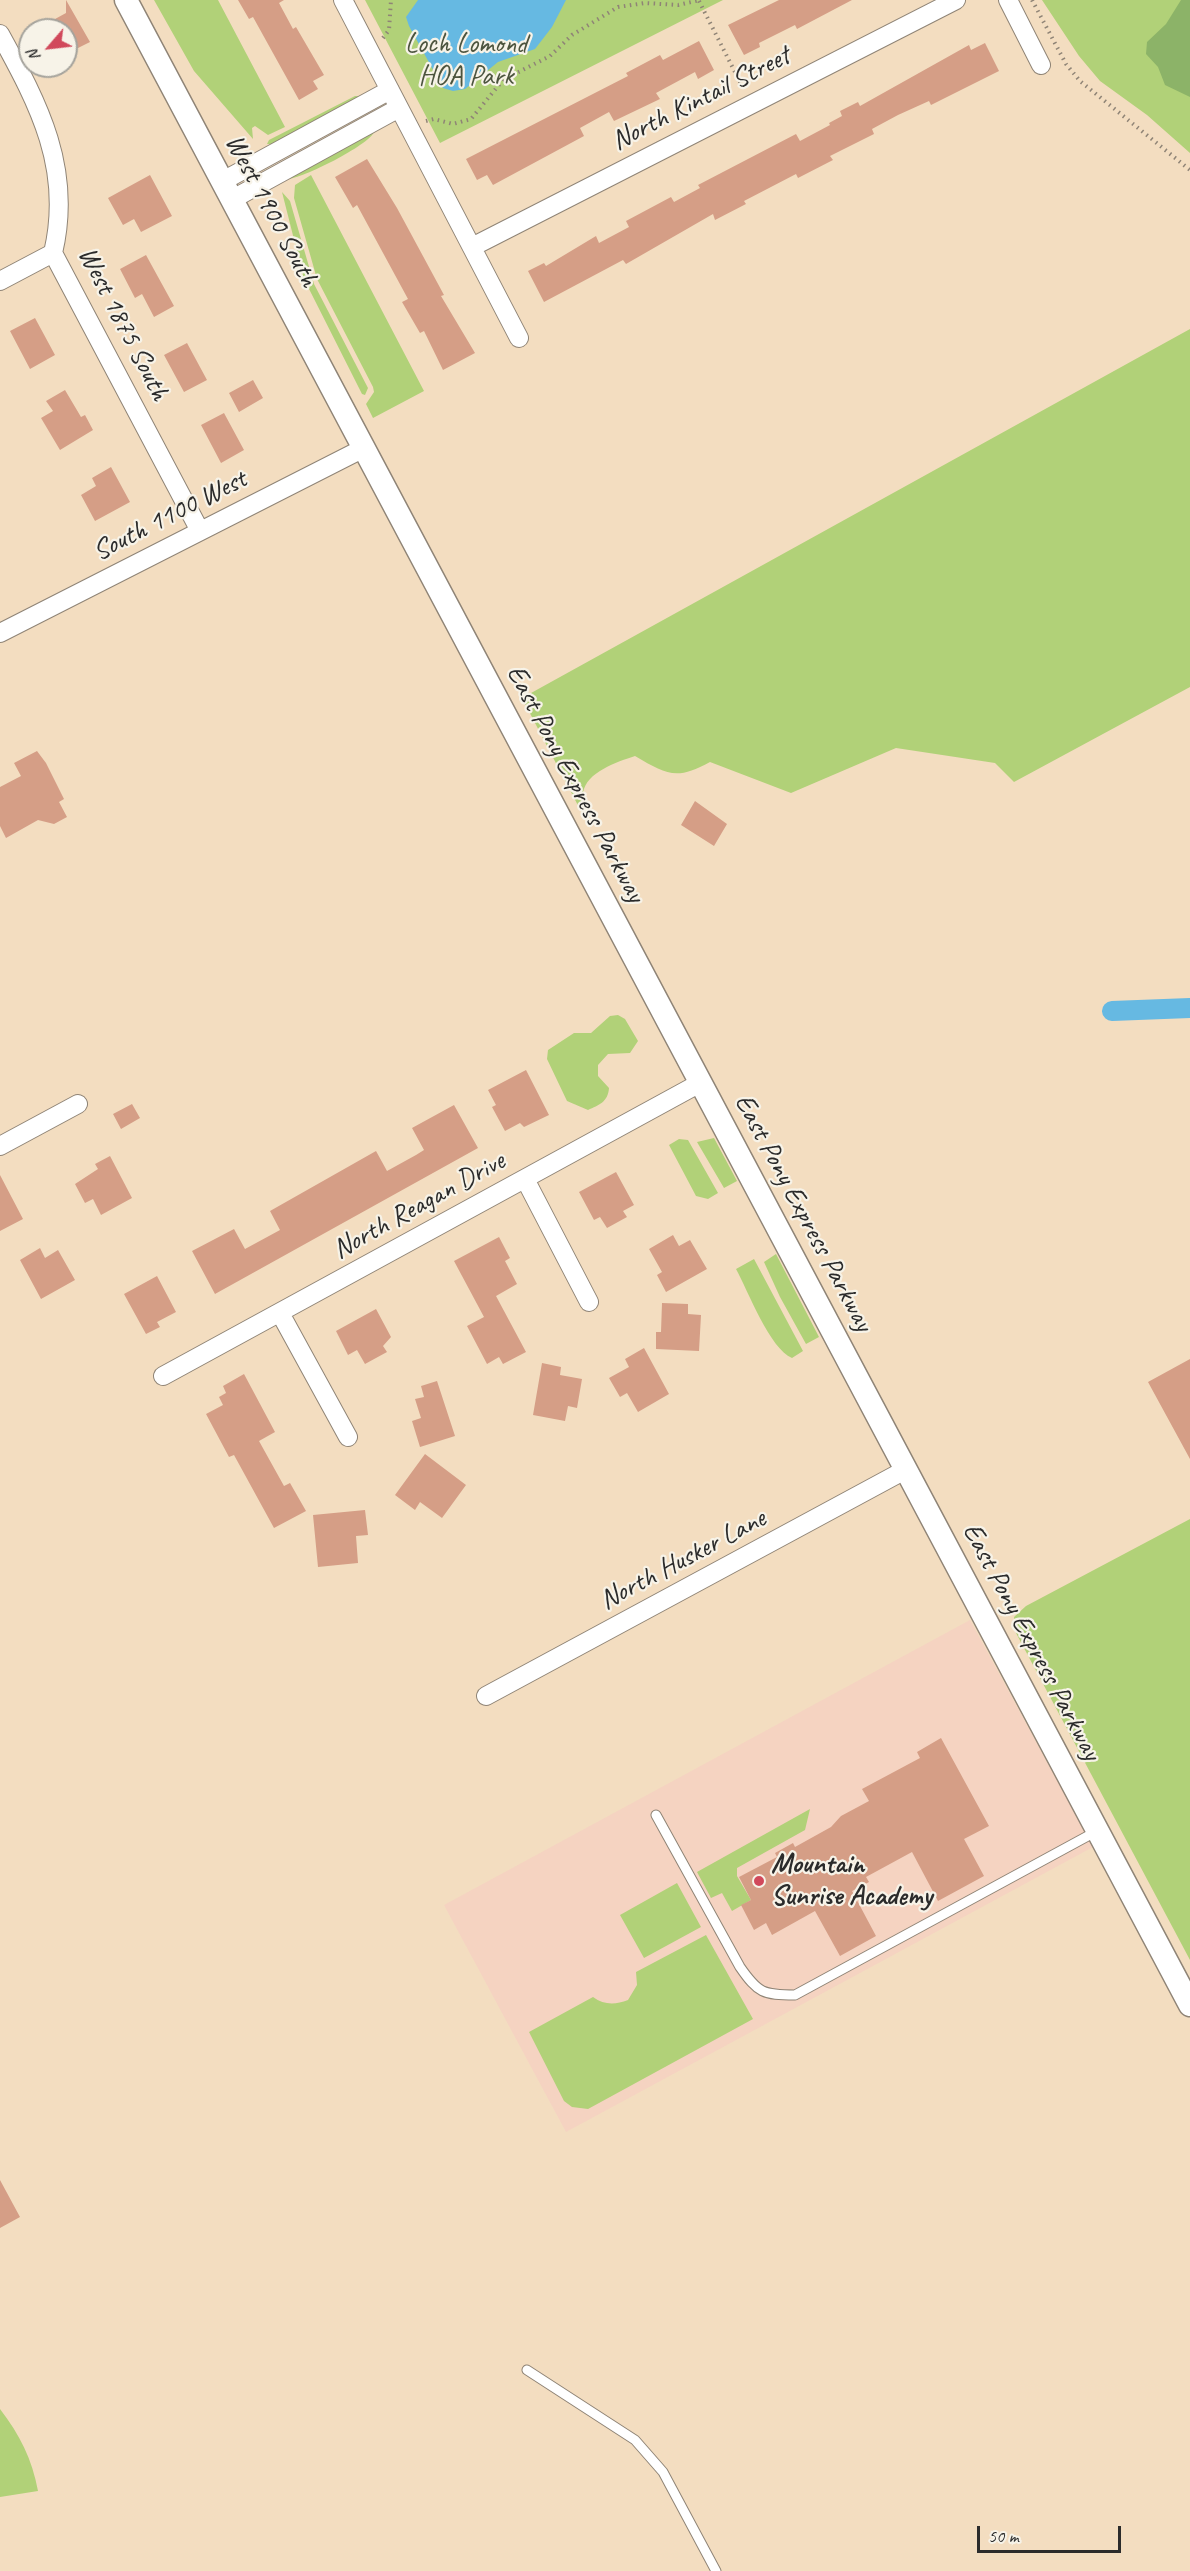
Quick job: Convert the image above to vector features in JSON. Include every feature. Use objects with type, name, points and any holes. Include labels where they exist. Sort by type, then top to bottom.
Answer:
[{"type":"street","name":"West 1900 South","points":[[126,0],[364,448]]},
{"type":"street","points":[[343,0],[519,338]]},
{"type":"street","name":"North Kintail Street","points":[[472,247],[956,0]]},
{"type":"street","points":[[1008,0],[1041,64]]},
{"type":"street","name":"West 1875 South","points":[[0,34],[30,89],[48,131],[60,193],[60,225],[53,253],[201,531]]},
{"type":"street","points":[[226,191],[390,90]]},
{"type":"street","points":[[226,191],[399,108]]},
{"type":"street","points":[[0,281],[53,253]]},
{"type":"street","name":"South 1100 West","points":[[0,633],[364,448]]},
{"type":"street","name":"East Pony Express Parkway","points":[[364,448],[1190,2005]]},
{"type":"street","name":"North Reagan Drive","points":[[163,1376],[700,1083]]},
{"type":"street","points":[[0,1146],[78,1104]]},
{"type":"street","points":[[525,1179],[589,1302]]},
{"type":"street","points":[[280,1313],[348,1437]]},
{"type":"street","name":"North Husker Lane","points":[[486,1696],[905,1470]]},
{"type":"lane","points":[[656,1815],[740,1967],[755,1988],[778,1995],[795,1995],[1096,1831]]},
{"type":"lane","points":[[527,2370],[635,2440],[663,2472],[716,2571]]},
{"type":"path","points":[[383,39],[389,30],[392,0]]},
{"type":"path","points":[[1032,0],[1066,64],[1080,81],[1190,170]]},
{"type":"path","points":[[426,121],[434,119],[453,124],[471,119],[503,80],[550,56],[572,35],[618,7],[638,3],[678,5],[700,1],[741,84]]},
{"type":"shaded area","name":"Mountain Sunrise Academy","points":[[970,1620],[1093,1847],[566,2132],[444,1905]]},
{"type":"green space","points":[[154,0],[218,0],[285,127],[268,135],[255,126],[252,128],[253,139],[194,71]]},
{"type":"green space","name":"Loch Lomond HOA Park","points":[[365,0],[723,0],[440,143]]},
{"type":"green space","points":[[1042,0],[1190,0],[1190,153],[1147,115],[1100,81],[1079,56]]},
{"type":"green space","points":[[1181,0],[1190,0],[1190,97],[1165,85],[1158,67],[1146,54],[1147,42],[1166,24]]},
{"type":"green space","points":[[359,96],[352,103],[274,144],[267,144],[269,140]]},
{"type":"green space","points":[[374,132],[360,145],[334,160],[295,178],[287,179]]},
{"type":"green space","points":[[311,175],[424,391],[373,418],[366,404],[374,392],[373,387],[317,279],[294,198],[295,185]]},
{"type":"green space","points":[[282,192],[290,201],[314,284],[368,388],[365,395],[362,394],[304,279]]},
{"type":"green space","points":[[1190,329],[1190,687],[1014,782],[995,763],[896,748],[791,793],[710,762],[688,772],[671,773],[635,756],[603,769],[590,779],[583,793],[584,817],[522,698]]},
{"type":"green space","points":[[618,1015],[625,1019],[638,1041],[630,1053],[608,1054],[598,1065],[598,1076],[609,1088],[607,1097],[599,1105],[588,1110],[567,1101],[547,1059],[548,1050],[574,1033],[591,1033],[610,1016]]},
{"type":"green space","points":[[714,1138],[737,1181],[724,1188],[697,1142]]},
{"type":"green space","points":[[679,1139],[688,1140],[718,1193],[708,1199],[696,1196],[669,1145]]},
{"type":"green space","points":[[776,1254],[819,1337],[806,1344],[764,1262]]},
{"type":"green space","points":[[754,1259],[803,1351],[792,1358],[784,1352],[768,1332],[736,1269]]},
{"type":"green space","points":[[1190,1519],[1190,1960],[1016,1633],[1014,1617],[1026,1606]]},
{"type":"green space","points":[[810,1809],[805,1830],[737,1868],[737,1876],[751,1900],[732,1911],[722,1893],[711,1898],[697,1872]]},
{"type":"green space","points":[[677,1883],[701,1927],[644,1958],[620,1915]]},
{"type":"green space","points":[[706,1935],[753,2019],[588,2109],[572,2107],[564,2101],[529,2032],[593,1997],[601,2002],[610,2003],[628,2000],[637,1985],[636,1972]]},
{"type":"green space","points":[[0,2409],[14,2428],[24,2448],[38,2491],[0,2497]]},
{"type":"water","points":[[418,0],[566,0],[552,27],[535,49],[498,62],[465,89],[453,91],[443,88],[409,26],[406,17]]},
{"type":"building","points":[[66,0],[76,18],[57,18],[66,13]]},
{"type":"building","points":[[238,0],[284,0],[279,3],[293,29],[296,27],[324,75],[313,81],[318,89],[299,100],[253,17],[249,19]]},
{"type":"building","points":[[779,0],[852,0],[797,29],[795,25],[759,43],[760,47],[744,55],[728,25]]},
{"type":"building","points":[[78,21],[90,42],[78,48]]},
{"type":"building","points":[[699,41],[714,70],[698,79],[695,72],[656,93],[660,99],[614,121],[609,112],[580,128],[584,136],[493,185],[487,175],[477,180],[466,159],[628,76],[626,73],[660,55],[663,60]]},
{"type":"building","points":[[985,43],[999,71],[931,105],[929,101],[898,115],[872,129],[874,134],[830,156],[833,160],[798,178],[796,174],[744,201],[746,204],[715,220],[713,214],[626,264],[623,260],[544,302],[528,271],[544,263],[546,266],[596,236],[599,243],[629,227],[626,221],[671,197],[674,202],[700,188],[698,185],[796,134],[800,141],[842,116],[840,111],[858,102],[860,106],[969,45],[971,50]]},
{"type":"building","points":[[367,159],[397,208],[444,295],[441,296],[475,353],[443,370],[424,331],[420,333],[402,302],[408,299],[357,205],[353,208],[335,177]]},
{"type":"building","points":[[150,175],[172,216],[141,232],[134,219],[123,225],[108,198]]},
{"type":"building","points":[[146,255],[174,306],[154,317],[142,294],[135,298],[120,269]]},
{"type":"building","points":[[35,318],[55,355],[30,369],[10,331]]},
{"type":"building","points":[[187,343],[207,380],[184,392],[164,355]]},
{"type":"building","points":[[253,380],[263,398],[239,412],[229,393]]},
{"type":"building","points":[[65,390],[81,417],[85,415],[93,430],[60,450],[41,418],[53,411],[46,401]]},
{"type":"building","points":[[224,413],[244,450],[221,463],[201,425]]},
{"type":"building","points":[[111,467],[130,502],[95,521],[81,495],[96,486],[92,478]]},
{"type":"building","points":[[37,751],[46,763],[64,799],[59,802],[67,817],[54,824],[38,820],[6,838],[0,826],[0,787],[21,776],[14,763]]},
{"type":"building","points":[[695,801],[727,824],[714,846],[681,825]]},
{"type":"building","points":[[526,1070],[549,1115],[524,1127],[520,1123],[505,1131],[492,1107],[496,1105],[488,1090]]},
{"type":"building","points":[[132,1104],[140,1118],[121,1129],[113,1114]]},
{"type":"building","points":[[454,1105],[478,1148],[215,1294],[192,1251],[234,1229],[245,1249],[280,1230],[270,1211],[376,1151],[387,1171],[416,1155],[424,1150],[412,1128]]},
{"type":"building","points":[[110,1156],[132,1198],[101,1215],[93,1199],[85,1203],[75,1184],[98,1169],[95,1164]]},
{"type":"building","points":[[616,1172],[634,1205],[623,1211],[627,1217],[607,1228],[600,1217],[594,1220],[579,1192]]},
{"type":"building","points":[[0,1175],[23,1219],[0,1231]]},
{"type":"building","points":[[673,1235],[679,1246],[690,1240],[707,1269],[666,1292],[657,1275],[662,1272],[649,1249]]},
{"type":"building","points":[[499,1237],[510,1258],[505,1261],[517,1284],[496,1296],[526,1352],[503,1364],[499,1357],[487,1364],[467,1326],[484,1317],[454,1261]]},
{"type":"building","points":[[40,1248],[45,1258],[58,1250],[75,1280],[41,1299],[20,1260]]},
{"type":"building","points":[[157,1276],[176,1312],[157,1322],[160,1327],[146,1334],[124,1294]]},
{"type":"building","points":[[662,1303],[688,1304],[688,1314],[701,1315],[699,1351],[656,1349],[656,1332],[661,1332]]},
{"type":"building","points":[[376,1309],[391,1337],[383,1346],[387,1352],[365,1364],[357,1350],[348,1355],[336,1331]]},
{"type":"building","points":[[644,1348],[669,1394],[638,1412],[627,1393],[620,1397],[609,1378],[629,1367],[625,1359]]},
{"type":"building","points":[[1190,1359],[1190,1459],[1148,1382]]},
{"type":"building","points":[[542,1363],[561,1367],[560,1375],[582,1379],[577,1408],[568,1406],[565,1421],[533,1415]]},
{"type":"building","points":[[244,1374],[275,1432],[259,1441],[284,1486],[290,1483],[306,1511],[274,1528],[234,1455],[229,1457],[206,1414],[223,1405],[219,1397],[226,1393],[223,1386]]},
{"type":"building","points":[[437,1381],[455,1436],[420,1447],[412,1421],[421,1418],[415,1399],[424,1397],[421,1386]]},
{"type":"building","points":[[425,1454],[466,1485],[442,1518],[420,1502],[415,1510],[395,1495]]},
{"type":"building","points":[[365,1510],[368,1535],[356,1536],[358,1563],[318,1567],[313,1515]]},
{"type":"building","points":[[941,1738],[989,1826],[964,1839],[984,1876],[938,1901],[912,1852],[866,1877],[869,1882],[852,1891],[876,1936],[840,1956],[815,1911],[772,1935],[766,1923],[754,1930],[741,1905],[751,1900],[739,1877],[777,1857],[775,1853],[793,1843],[795,1847],[831,1827],[841,1816],[869,1801],[862,1789],[920,1758],[917,1752]]},
{"type":"building","points":[[0,2180],[20,2217],[0,2228]]},
{"type":"waterway","points":[[1112,1011],[1190,1008]]},
{"type":"place","name":"Mountain Sunrise Academy","points":[[759,1881]]}]
